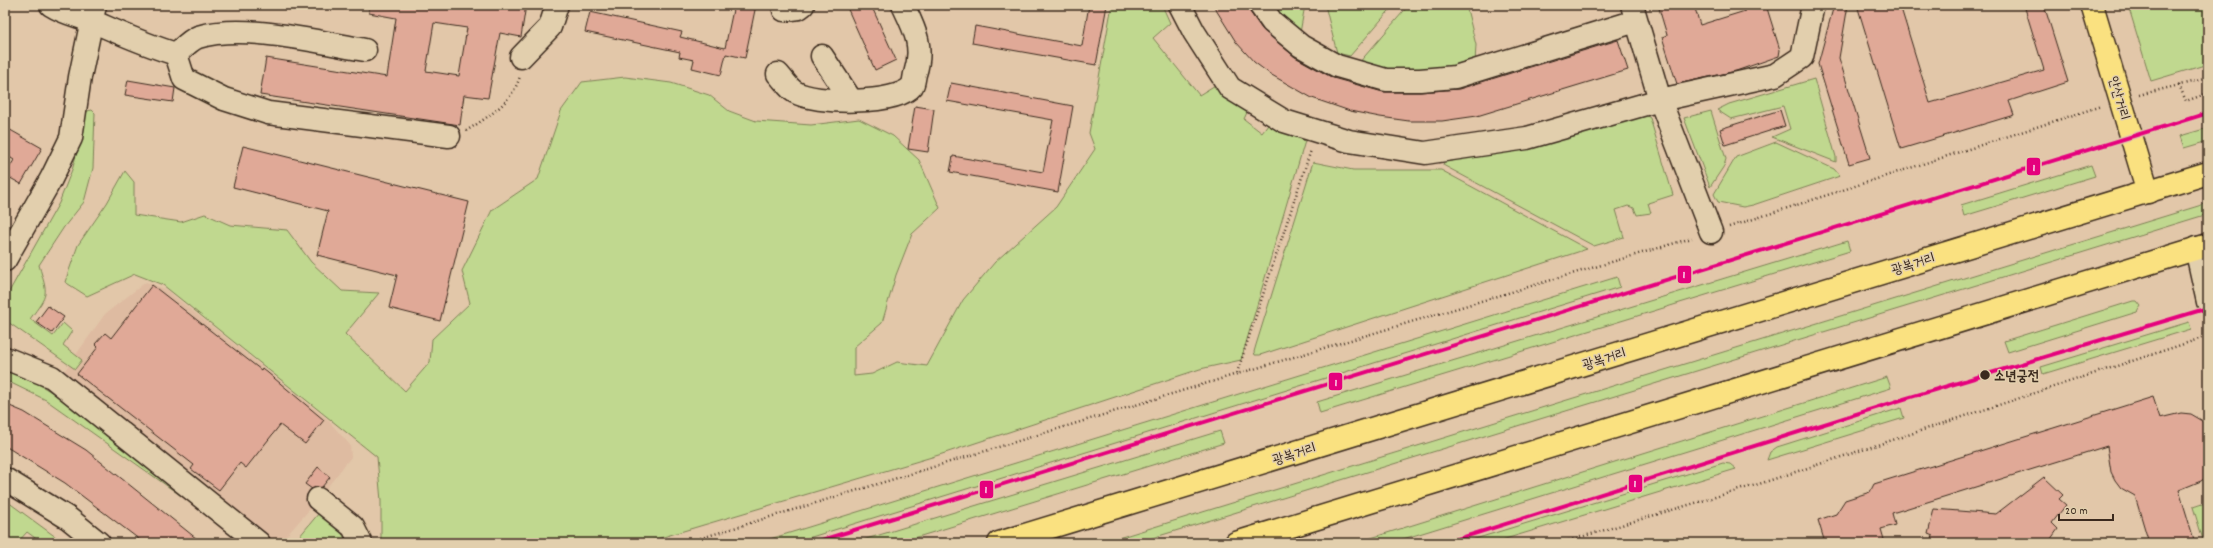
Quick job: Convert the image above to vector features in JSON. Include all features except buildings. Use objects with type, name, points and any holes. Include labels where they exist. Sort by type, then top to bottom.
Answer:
[{"type":"main road","name":"안산거리","points":[[2092,5],[2148,192]]},
{"type":"main road","name":"광복거리","points":[[999,543],[2208,173]]},
{"type":"main road","points":[[1236,543],[2204,247]]},
{"type":"street","points":[[51,5],[62,12],[94,13],[140,43],[176,54]]},
{"type":"street","points":[[521,57],[550,27],[557,5]]},
{"type":"street","points":[[778,74],[794,92],[817,99],[866,101],[899,96],[912,86],[920,60],[917,35],[903,5]]},
{"type":"street","points":[[1180,5],[1194,32],[1230,88],[1284,121],[1349,141],[1425,153],[1528,138],[1660,100],[1775,75],[1802,57],[1813,5]]},
{"type":"street","points":[[1260,5],[1272,22],[1301,46],[1337,66],[1386,80],[1420,80],[1455,77],[1634,13],[1660,100],[1712,232]]},
{"type":"street","points":[[5,260],[51,179],[71,138],[80,77],[94,13]]},
{"type":"street","points":[[176,54],[196,38],[215,33],[245,31],[365,50]]},
{"type":"street","points":[[176,54],[184,79],[224,99],[268,113],[449,136]]},
{"type":"street","points":[[822,56],[851,100]]},
{"type":"street","points":[[2204,247],[2208,302]]},
{"type":"street","points":[[5,358],[52,378],[259,543]]},
{"type":"street","points":[[5,479],[68,518],[98,543]]},
{"type":"street","points":[[318,499],[353,527],[361,543]]},
{"type":"path","points":[[449,136],[461,134],[510,99],[517,89],[522,70],[521,57]]},
{"type":"path","points":[[685,543],[1237,374],[1712,232],[2121,100],[2208,78]]},
{"type":"path","points":[[2179,85],[2186,101],[2206,94]]},
{"type":"path","points":[[1237,374],[1317,131]]},
{"type":"path","points":[[1561,543],[1759,484],[2208,336]]},
{"type":"shaded area","points":[[146,282],[165,289],[325,417],[350,445],[351,457],[310,509],[280,543],[274,543],[63,373],[105,314]]},
{"type":"green space","points":[[1112,5],[1162,5],[1170,23],[1153,38],[1199,95],[1217,84],[1249,108],[1244,119],[1262,133],[1268,125],[1305,141],[1241,360],[1200,369],[942,454],[643,543],[381,543],[381,501],[377,457],[163,285],[135,274],[87,296],[65,282],[78,245],[107,203],[125,171],[134,182],[134,215],[181,222],[205,214],[230,225],[287,230],[311,262],[342,291],[379,293],[345,334],[405,391],[430,362],[432,339],[470,303],[462,271],[492,210],[538,179],[561,111],[582,82],[625,77],[671,83],[709,95],[729,111],[756,121],[811,125],[859,119],[893,136],[919,160],[940,208],[912,234],[896,275],[882,323],[854,347],[854,376],[872,374],[897,362],[927,366],[963,300],[995,262],[1056,207],[1095,149],[1089,133]]},
{"type":"green space","points":[[1269,5],[1305,5],[1300,33]]},
{"type":"green space","points":[[1325,5],[1394,5],[1350,56],[1337,53]]},
{"type":"green space","points":[[1409,5],[1466,5],[1476,45],[1475,63],[1445,69],[1416,71],[1388,69],[1358,64]]},
{"type":"green space","points":[[2128,5],[2208,5],[2208,64],[2151,81]]},
{"type":"green space","points":[[1814,79],[1836,157],[1836,162],[1772,137],[1790,129],[1783,106],[1731,119],[1717,110],[1729,104]]},
{"type":"green space","points":[[92,110],[95,113],[93,168],[84,202],[64,227],[39,265],[44,283],[45,294],[41,304],[30,319],[53,336],[63,323],[72,331],[63,345],[82,360],[75,369],[5,320],[5,299],[59,203],[73,167],[87,111]]},
{"type":"green space","points":[[1640,111],[1650,118],[1673,195],[1648,203],[1651,213],[1637,215],[1634,208],[1628,206],[1616,210],[1624,237],[1594,246],[1443,165],[1445,158]]},
{"type":"green space","points":[[1711,111],[1726,159],[1724,166],[1710,187],[1684,118]]},
{"type":"green space","points":[[2208,128],[2208,141],[2184,148],[2180,136]]},
{"type":"green space","points":[[1776,142],[1834,169],[1840,176],[1753,205],[1743,207],[1718,202],[1714,194],[1736,157]]},
{"type":"green space","points":[[1313,162],[1353,170],[1441,170],[1587,249],[1260,355],[1255,355],[1254,352],[1256,345]]},
{"type":"green space","points":[[2091,165],[2095,176],[1964,216],[1961,205]]},
{"type":"green space","points":[[2208,203],[2208,214],[1136,543],[1102,543]]},
{"type":"green space","points":[[1847,241],[1850,251],[1320,413],[1317,402]]},
{"type":"green space","points":[[1617,277],[1620,287],[792,543],[757,543]]},
{"type":"green space","points":[[2137,301],[2141,306],[2137,312],[2008,352],[2004,341]]},
{"type":"green space","points":[[2189,322],[2191,329],[2043,374],[2041,367]]},
{"type":"green space","points":[[5,368],[35,382],[58,396],[194,505],[46,400],[5,380]]},
{"type":"green space","points":[[1887,377],[1891,388],[1390,543],[1355,543]]},
{"type":"green space","points":[[1901,408],[1904,418],[1767,460],[1770,452],[1777,447]]},
{"type":"green space","points":[[1220,431],[1224,443],[898,543],[853,543]]},
{"type":"green space","points":[[1723,463],[1730,464],[1736,469],[1492,543],[1462,543]]},
{"type":"green space","points":[[5,501],[64,543],[42,543],[27,532],[17,543],[5,543]]},
{"type":"green space","points":[[2208,502],[2208,543],[2204,543],[2193,507]]},
{"type":"green space","points":[[319,513],[339,529],[348,543],[294,543]]},
{"type":"transit line","name":"1","points":[[812,543],[2208,113]]},
{"type":"transit line","name":"1","points":[[1445,543],[1904,399],[2208,308]]},
{"type":"place","name":"소년궁전","points":[[1985,375]]}]
